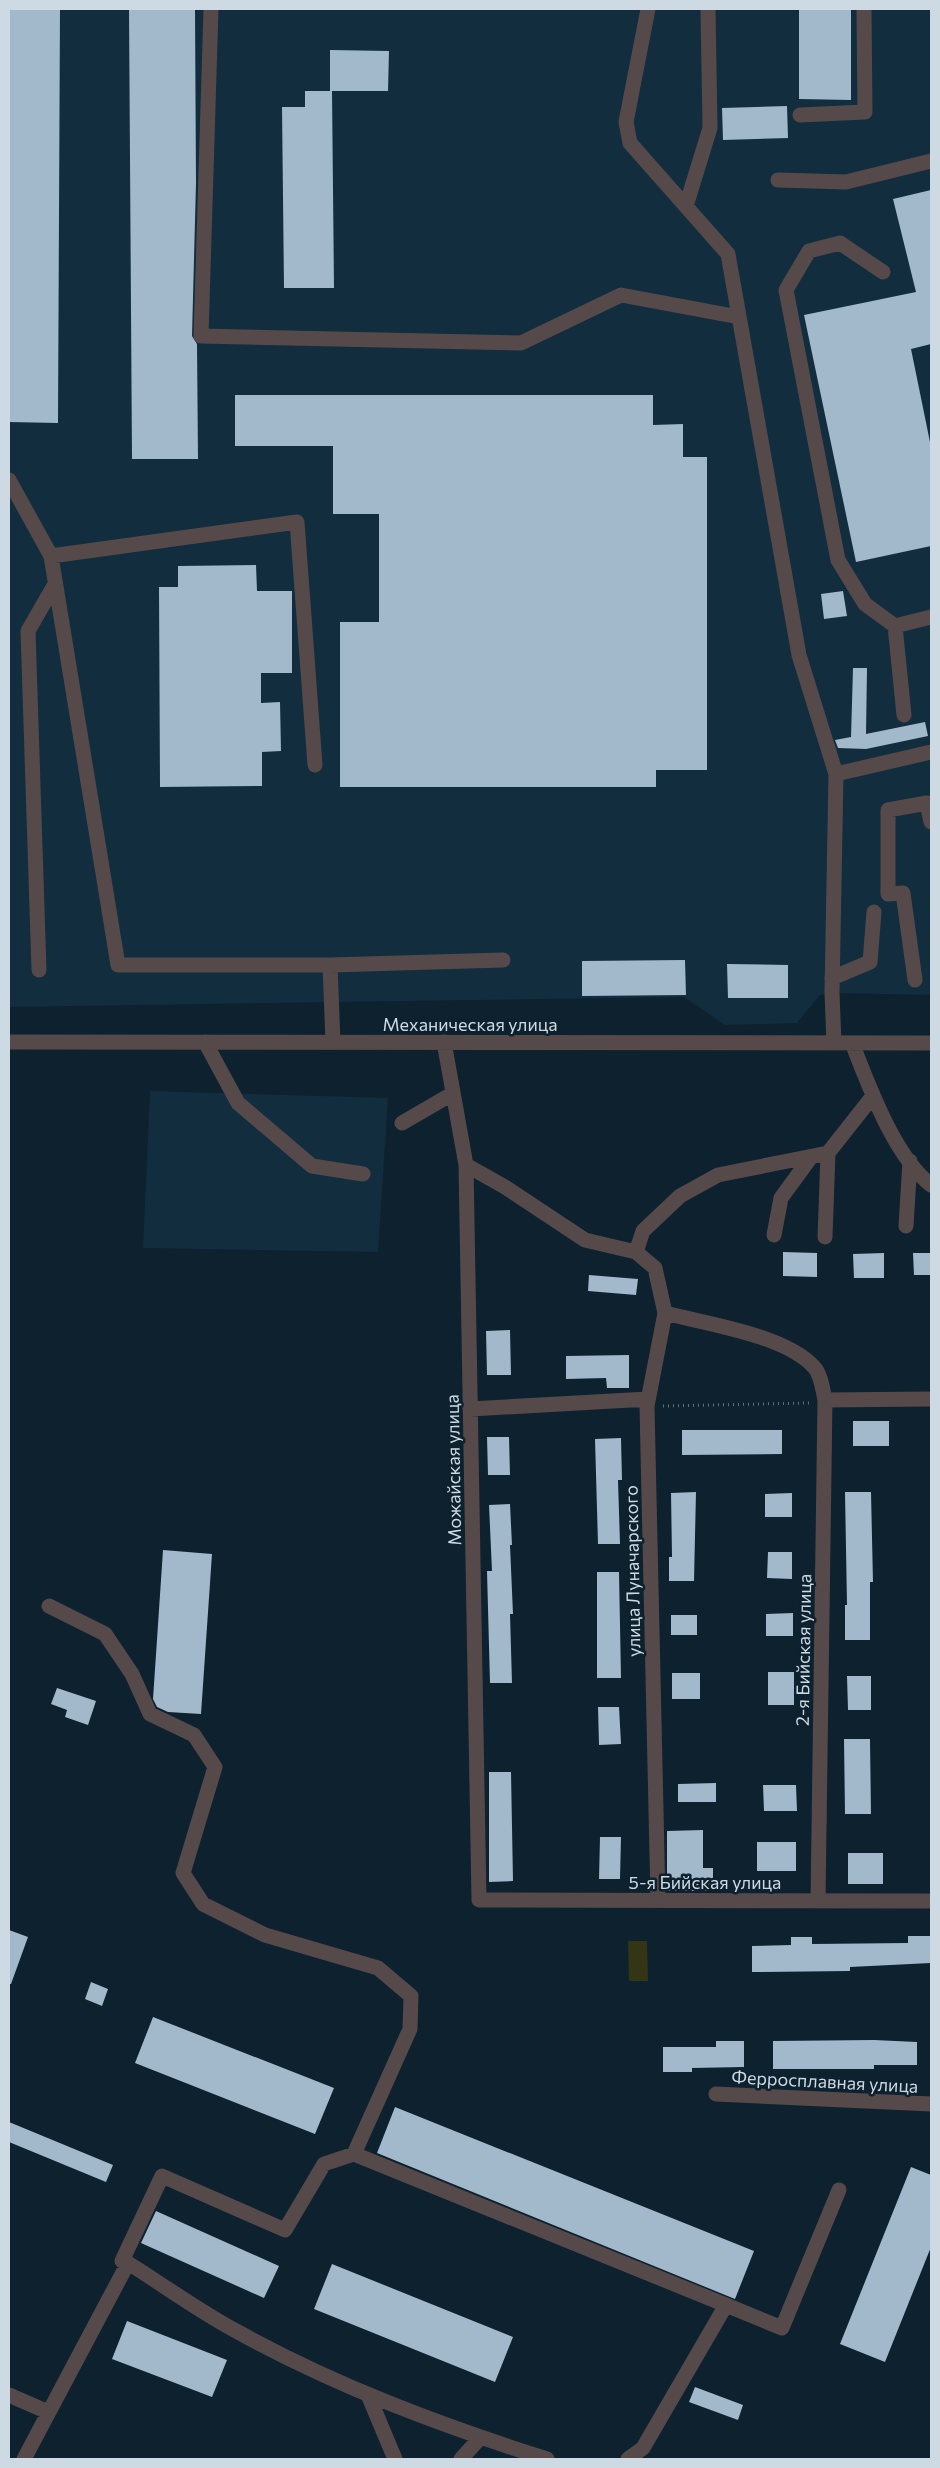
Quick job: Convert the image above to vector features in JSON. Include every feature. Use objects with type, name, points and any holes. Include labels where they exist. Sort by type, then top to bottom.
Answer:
[{"type":"street","points":[[211,9],[201,336],[521,343],[622,295],[739,317]]},
{"type":"street","points":[[648,9],[626,122],[630,144],[728,254],[799,655],[836,774],[832,978],[834,1042]]},
{"type":"street","points":[[686,206],[710,128],[708,9]]},
{"type":"street","points":[[800,114],[865,112],[864,9]]},
{"type":"street","points":[[778,180],[846,182],[931,161]]},
{"type":"street","points":[[883,272],[840,243],[809,250],[786,290],[838,560],[865,604],[895,626],[904,715]]},
{"type":"street","points":[[9,480],[50,556],[118,965],[330,965],[504,960]]},
{"type":"street","points":[[50,556],[297,522],[315,765]]},
{"type":"street","points":[[39,970],[28,631],[55,584]]},
{"type":"street","points":[[895,626],[931,617]]},
{"type":"street","points":[[836,774],[931,752]]},
{"type":"street","points":[[915,980],[903,893],[888,894],[888,810],[927,803],[931,822]]},
{"type":"street","points":[[832,978],[870,962],[874,912]]},
{"type":"street","points":[[330,965],[333,1042]]},
{"type":"street","name":"Механическая улица","points":[[9,1042],[931,1043]]},
{"type":"street","points":[[205,1042],[238,1103],[312,1166],[364,1174]]},
{"type":"street","name":"Можайская улица","points":[[444,1042],[466,1165],[479,1900]]},
{"type":"street","points":[[852,1043],[873,1096],[896,1141],[923,1179],[931,1185]]},
{"type":"street","points":[[402,1124],[452,1094]]},
{"type":"street","points":[[825,1237],[828,1153],[873,1096]]},
{"type":"street","points":[[466,1165],[505,1187],[585,1240],[636,1252],[643,1231],[680,1196],[718,1175],[828,1153]]},
{"type":"street","points":[[774,1236],[780,1198],[810,1156]]},
{"type":"street","points":[[906,1226],[910,1160]]},
{"type":"street","name":"улица Луначарского","points":[[636,1252],[655,1268],[665,1313],[648,1402],[658,1900]]},
{"type":"street","name":"2-я Бийская улица","points":[[665,1313],[761,1338],[794,1351],[816,1368],[825,1402],[818,1901]]},
{"type":"street","points":[[825,1402],[931,1399]]},
{"type":"street","points":[[470,1409],[648,1402]]},
{"type":"street","points":[[49,1606],[105,1634],[132,1674],[150,1714],[194,1735],[214,1767],[183,1873],[204,1904],[265,1935],[378,1968],[411,1996],[410,2029],[354,2154]]},
{"type":"street","name":"5-я Бийская улица","points":[[479,1900],[931,1901]]},
{"type":"street","name":"Ферросплавная улица","points":[[716,2094],[931,2104]]},
{"type":"street","points":[[547,2459],[480,2438],[369,2397],[237,2332],[122,2260],[162,2176],[285,2230],[324,2164],[354,2154],[782,2328],[839,2190]]},
{"type":"street","points":[[24,2459],[128,2263]]},
{"type":"street","points":[[628,2459],[644,2448],[726,2305]]},
{"type":"street","points":[[9,2395],[48,2412]]},
{"type":"street","points":[[369,2397],[395,2459]]},
{"type":"street","points":[[460,2459],[480,2438]]},
{"type":"path","points":[[648,1402],[825,1402]]},
{"type":"shaded area","points":[[9,9],[931,9],[931,995],[832,993],[820,995],[797,1023],[725,1025],[684,997],[9,1007]]},
{"type":"shaded area","points":[[150,1091],[388,1098],[378,1252],[143,1248]]},
{"type":"green space","points":[[628,1941],[647,1941],[648,1981],[629,1981]]},
{"type":"building","points":[[10,9],[60,9],[58,423],[9,422]]},
{"type":"building","points":[[129,9],[195,9],[196,183],[192,336],[197,344],[198,459],[132,459]]},
{"type":"building","points":[[799,9],[851,9],[851,100],[799,99]]},
{"type":"building","points":[[330,50],[389,51],[388,91],[330,91]]},
{"type":"building","points":[[305,91],[332,91],[334,288],[284,288],[282,107],[305,107]]},
{"type":"building","points":[[787,106],[788,138],[723,140],[722,108]]},
{"type":"building","points":[[931,190],[931,344],[911,349],[931,447],[931,546],[856,562],[804,315],[916,292],[893,199]]},
{"type":"building","points":[[235,395],[653,395],[653,425],[683,424],[683,457],[707,457],[707,770],[656,770],[656,787],[340,787],[340,622],[379,622],[379,514],[333,514],[333,446],[235,446]]},
{"type":"building","points":[[256,565],[257,591],[292,591],[292,673],[261,673],[261,703],[280,702],[281,751],[262,752],[262,786],[160,787],[159,587],[178,587],[178,566]]},
{"type":"building","points":[[843,591],[847,616],[824,619],[821,594]]},
{"type":"building","points":[[853,668],[867,668],[866,734],[925,722],[928,736],[866,749],[838,748],[835,740],[851,737]]},
{"type":"building","points":[[685,960],[686,995],[582,996],[582,961]]},
{"type":"building","points":[[727,964],[788,965],[788,998],[728,998]]},
{"type":"building","points":[[783,1252],[817,1253],[817,1277],[783,1276]]},
{"type":"building","points":[[884,1253],[884,1278],[854,1278],[853,1254]]},
{"type":"building","points":[[913,1253],[931,1253],[931,1275],[914,1275]]},
{"type":"building","points":[[589,1275],[638,1279],[636,1295],[588,1291]]},
{"type":"building","points":[[510,1330],[511,1375],[487,1375],[486,1331]]},
{"type":"building","points":[[629,1355],[629,1388],[607,1388],[606,1378],[566,1379],[566,1356]]},
{"type":"building","points":[[853,1421],[889,1421],[889,1446],[853,1446]]},
{"type":"building","points":[[682,1430],[782,1430],[782,1454],[682,1455]]},
{"type":"building","points":[[487,1437],[509,1437],[510,1475],[488,1475]]},
{"type":"building","points":[[621,1438],[622,1480],[618,1480],[620,1544],[598,1544],[595,1439]]},
{"type":"building","points":[[696,1492],[694,1581],[669,1581],[669,1557],[672,1557],[671,1493]]},
{"type":"building","points":[[845,1492],[871,1492],[873,1582],[870,1582],[870,1640],[845,1640],[845,1605],[847,1605]]},
{"type":"building","points":[[792,1493],[792,1517],[765,1517],[765,1494]]},
{"type":"building","points":[[510,1504],[513,1614],[510,1614],[512,1683],[490,1683],[487,1571],[492,1571],[489,1505]]},
{"type":"building","points":[[163,1550],[212,1554],[201,1714],[168,1712],[157,1707],[153,1699]]},
{"type":"building","points":[[768,1552],[792,1552],[792,1579],[767,1578]]},
{"type":"building","points":[[597,1572],[619,1572],[621,1678],[597,1678]]},
{"type":"building","points":[[793,1613],[793,1636],[766,1636],[766,1614]]},
{"type":"building","points":[[671,1615],[697,1615],[697,1635],[671,1635]]},
{"type":"building","points":[[768,1672],[794,1672],[794,1705],[768,1705]]},
{"type":"building","points":[[672,1673],[700,1673],[700,1699],[672,1699]]},
{"type":"building","points":[[847,1676],[871,1676],[871,1710],[848,1710]]},
{"type":"building","points":[[57,1688],[96,1701],[88,1725],[65,1717],[67,1710],[51,1704]]},
{"type":"building","points":[[598,1707],[619,1707],[621,1744],[599,1745]]},
{"type":"building","points":[[844,1739],[870,1739],[871,1814],[845,1814]]},
{"type":"building","points":[[489,1772],[511,1772],[513,1881],[489,1882]]},
{"type":"building","points":[[716,1783],[716,1802],[678,1802],[678,1784]]},
{"type":"building","points":[[763,1785],[796,1785],[797,1811],[764,1811]]},
{"type":"building","points":[[703,1830],[703,1868],[713,1868],[713,1891],[667,1891],[667,1831]]},
{"type":"building","points":[[600,1837],[621,1837],[620,1879],[599,1879]]},
{"type":"building","points":[[757,1842],[796,1842],[796,1871],[757,1871]]},
{"type":"building","points":[[848,1853],[883,1853],[883,1884],[848,1884]]},
{"type":"building","points":[[9,1930],[28,1937],[11,1984],[9,1984]]},
{"type":"building","points":[[908,1936],[931,1936],[931,1963],[850,1967],[850,1971],[752,1972],[752,1946],[791,1945],[791,1937],[812,1937],[812,1944],[908,1943]]},
{"type":"building","points":[[91,1982],[108,1989],[102,2006],[85,1999]]},
{"type":"building","points":[[153,2017],[334,2088],[315,2134],[135,2063]]},
{"type":"building","points":[[874,2040],[917,2042],[917,2065],[874,2065],[874,2069],[773,2069],[773,2041]]},
{"type":"building","points":[[716,2041],[744,2041],[744,2067],[692,2068],[692,2072],[663,2072],[663,2047],[716,2047]]},
{"type":"building","points":[[395,2107],[754,2251],[735,2299],[377,2153]]},
{"type":"building","points":[[9,2122],[113,2165],[106,2182],[9,2142]]},
{"type":"building","points":[[911,2167],[931,2175],[931,2247],[885,2362],[840,2344]]},
{"type":"building","points":[[156,2211],[279,2266],[264,2298],[141,2243]]},
{"type":"building","points":[[332,2264],[513,2337],[495,2382],[314,2309]]},
{"type":"building","points":[[127,2321],[227,2360],[212,2397],[112,2359]]},
{"type":"building","points":[[695,2387],[743,2405],[738,2420],[689,2402]]}]
